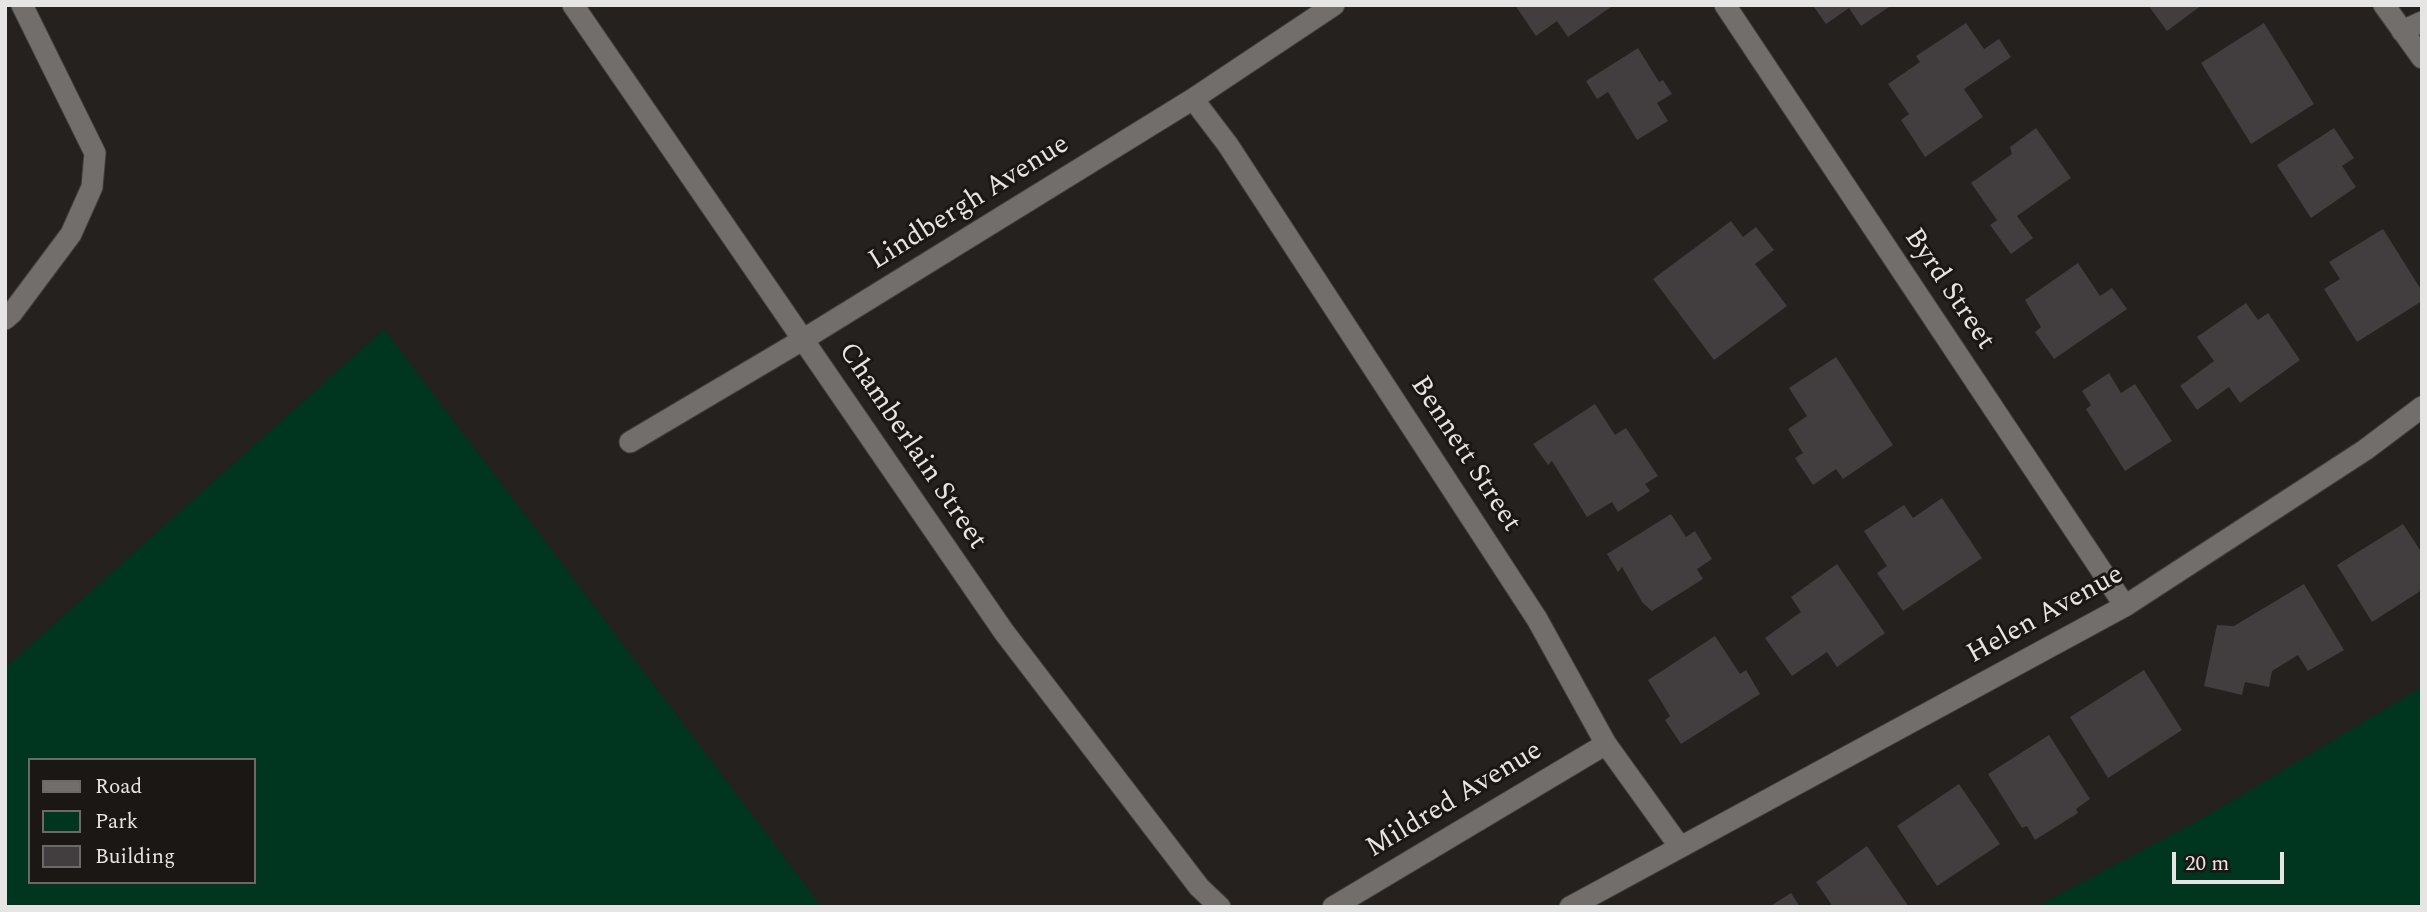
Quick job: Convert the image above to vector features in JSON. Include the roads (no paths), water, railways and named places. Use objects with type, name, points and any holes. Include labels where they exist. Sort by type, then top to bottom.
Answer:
[{"type":"street","points":[[5,319],[71,234],[92,187],[95,153],[22,5]]},
{"type":"street","name":"Chamberlain Street","points":[[573,5],[1004,632],[1199,887],[1220,907]]},
{"type":"street","name":"Lindbergh Avenue","points":[[630,442],[804,339],[1193,99],[1334,5]]},
{"type":"street","name":"Byrd Street","points":[[1726,5],[2125,606]]},
{"type":"street","points":[[2384,5],[2412,27],[2422,58]]},
{"type":"street","name":"Bennett Street","points":[[1193,99],[1228,145],[1537,620],[1606,744],[1680,847]]},
{"type":"street","name":"Helen Avenue","points":[[1570,907],[2125,606],[2365,450],[2422,407]]},
{"type":"street","name":"Mildred Avenue","points":[[1333,907],[1606,744]]}]
